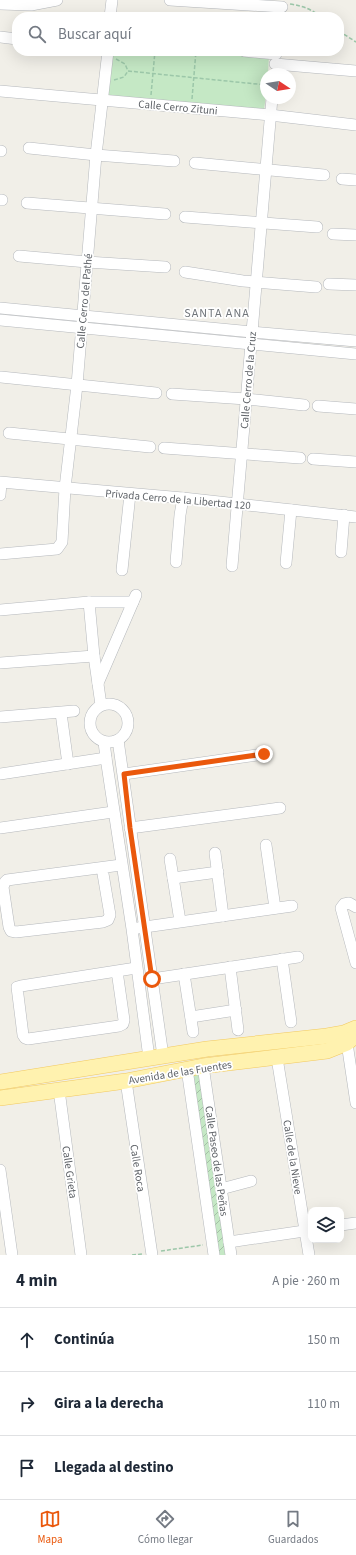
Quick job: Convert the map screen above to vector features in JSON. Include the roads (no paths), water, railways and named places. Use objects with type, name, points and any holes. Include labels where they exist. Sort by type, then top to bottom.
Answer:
[{"type":"main road","name":"Avenida de las Fuentes","points":[[0,1082],[207,1049],[352,1034]]},
{"type":"main road","name":"Avenida de las Fuentes","points":[[0,1098],[126,1081],[203,1066],[327,1051],[352,1034]]},
{"type":"street","points":[[0,4],[57,0]]},
{"type":"street","points":[[111,12],[112,0]]},
{"type":"street","points":[[170,0],[282,7]]},
{"type":"street","points":[[0,37],[12,38]]},
{"type":"street","name":"Calle Cerro del Pathé","points":[[0,554],[57,549],[62,542],[65,488],[72,438],[96,155],[107,56]]},
{"type":"street","points":[[260,56],[276,61],[356,71]]},
{"type":"street","name":"Calle Cerro Zituni","points":[[0,91],[270,115],[356,125]]},
{"type":"street","name":"Calle Cerro de la Cruz","points":[[232,566],[271,104]]},
{"type":"street","points":[[29,148],[174,161]]},
{"type":"street","points":[[195,163],[324,175]]},
{"type":"street","points":[[342,179],[356,180]]},
{"type":"street","points":[[27,203],[165,214]]},
{"type":"street","points":[[185,217],[317,227]]},
{"type":"street","points":[[333,234],[356,235]]},
{"type":"street","points":[[19,256],[164,267]]},
{"type":"street","points":[[186,272],[256,282],[316,287]]},
{"type":"street","points":[[329,284],[356,285]]},
{"type":"street","points":[[0,308],[82,322],[250,345],[356,354]]},
{"type":"street","points":[[0,320],[82,322],[356,340]]},
{"type":"street","points":[[1,377],[156,393]]},
{"type":"street","points":[[172,394],[304,405]]},
{"type":"street","points":[[318,406],[356,409]]},
{"type":"street","points":[[9,433],[72,438],[150,447]]},
{"type":"street","points":[[164,448],[300,458]]},
{"type":"street","points":[[313,459],[356,462]]},
{"type":"street","points":[[0,495],[1,482]]},
{"type":"street","name":"Privada Cerro de la Libertad 120","points":[[1,482],[183,498],[356,517]]},
{"type":"street","points":[[122,570],[130,494]]},
{"type":"street","points":[[176,562],[183,498]]},
{"type":"street","points":[[286,563],[291,510]]},
{"type":"street","points":[[340,552],[344,515]]},
{"type":"street","points":[[0,610],[135,598],[98,684]]},
{"type":"street","points":[[89,602],[94,656],[102,705]]},
{"type":"street","points":[[0,663],[94,656]]},
{"type":"street","points":[[106,703],[121,707],[126,714],[128,722],[127,729],[124,735],[118,740],[104,742],[92,733],[90,718],[93,711],[106,703]]},
{"type":"street","points":[[0,716],[74,711]]},
{"type":"street","points":[[62,713],[68,764]]},
{"type":"street","points":[[118,740],[152,979],[156,1057]]},
{"type":"street","points":[[104,742],[121,865],[132,929],[136,968],[156,1057]]},
{"type":"street","points":[[124,774],[264,754]]},
{"type":"street","points":[[0,774],[106,758]]},
{"type":"street","points":[[130,828],[280,808]]},
{"type":"street","points":[[0,828],[114,812]]},
{"type":"street","points":[[266,845],[275,908]]},
{"type":"street","points":[[215,853],[223,916]]},
{"type":"street","points":[[170,859],[180,921]]},
{"type":"street","points":[[102,868],[110,916],[108,920],[103,922],[16,932],[11,931],[9,927],[3,886],[4,882],[7,880],[121,865]]},
{"type":"street","points":[[173,878],[218,872]]},
{"type":"street","points":[[356,907],[349,904],[344,904],[341,908],[356,961]]},
{"type":"street","points":[[132,929],[292,906]]},
{"type":"street","points":[[152,979],[298,957]]},
{"type":"street","points":[[282,959],[290,1022]]},
{"type":"street","points":[[230,967],[238,1030]]},
{"type":"street","points":[[117,971],[124,1020],[123,1024],[119,1026],[28,1039],[25,1038],[23,1035],[17,987],[117,971],[136,968]]},
{"type":"street","points":[[184,974],[193,1032]]},
{"type":"street","points":[[191,1016],[236,1010]]},
{"type":"street","points":[[352,1034],[356,1103]]},
{"type":"street","name":"Calle de la Nieve","points":[[277,1058],[308,1230]]},
{"type":"street","name":"Calle Paseo de las Peñas","points":[[203,1066],[231,1255]]},
{"type":"street","name":"Calle Paseo de las Peñas","points":[[187,1069],[214,1250]]},
{"type":"street","name":"Calle Roca","points":[[126,1081],[151,1254]]},
{"type":"street","name":"Calle Grieta","points":[[59,1090],[81,1255]]},
{"type":"street","points":[[0,1170],[12,1255]]},
{"type":"street","points":[[221,1189],[251,1181]]},
{"type":"street","points":[[344,1225],[356,1223]]},
{"type":"street","points":[[229,1242],[308,1230]]},
{"type":"street","name":"Calle de la Nieve","points":[[309,1243],[309,1255]]},
{"type":"district","name":"SANTA ANA","points":[[217,313]]}]
